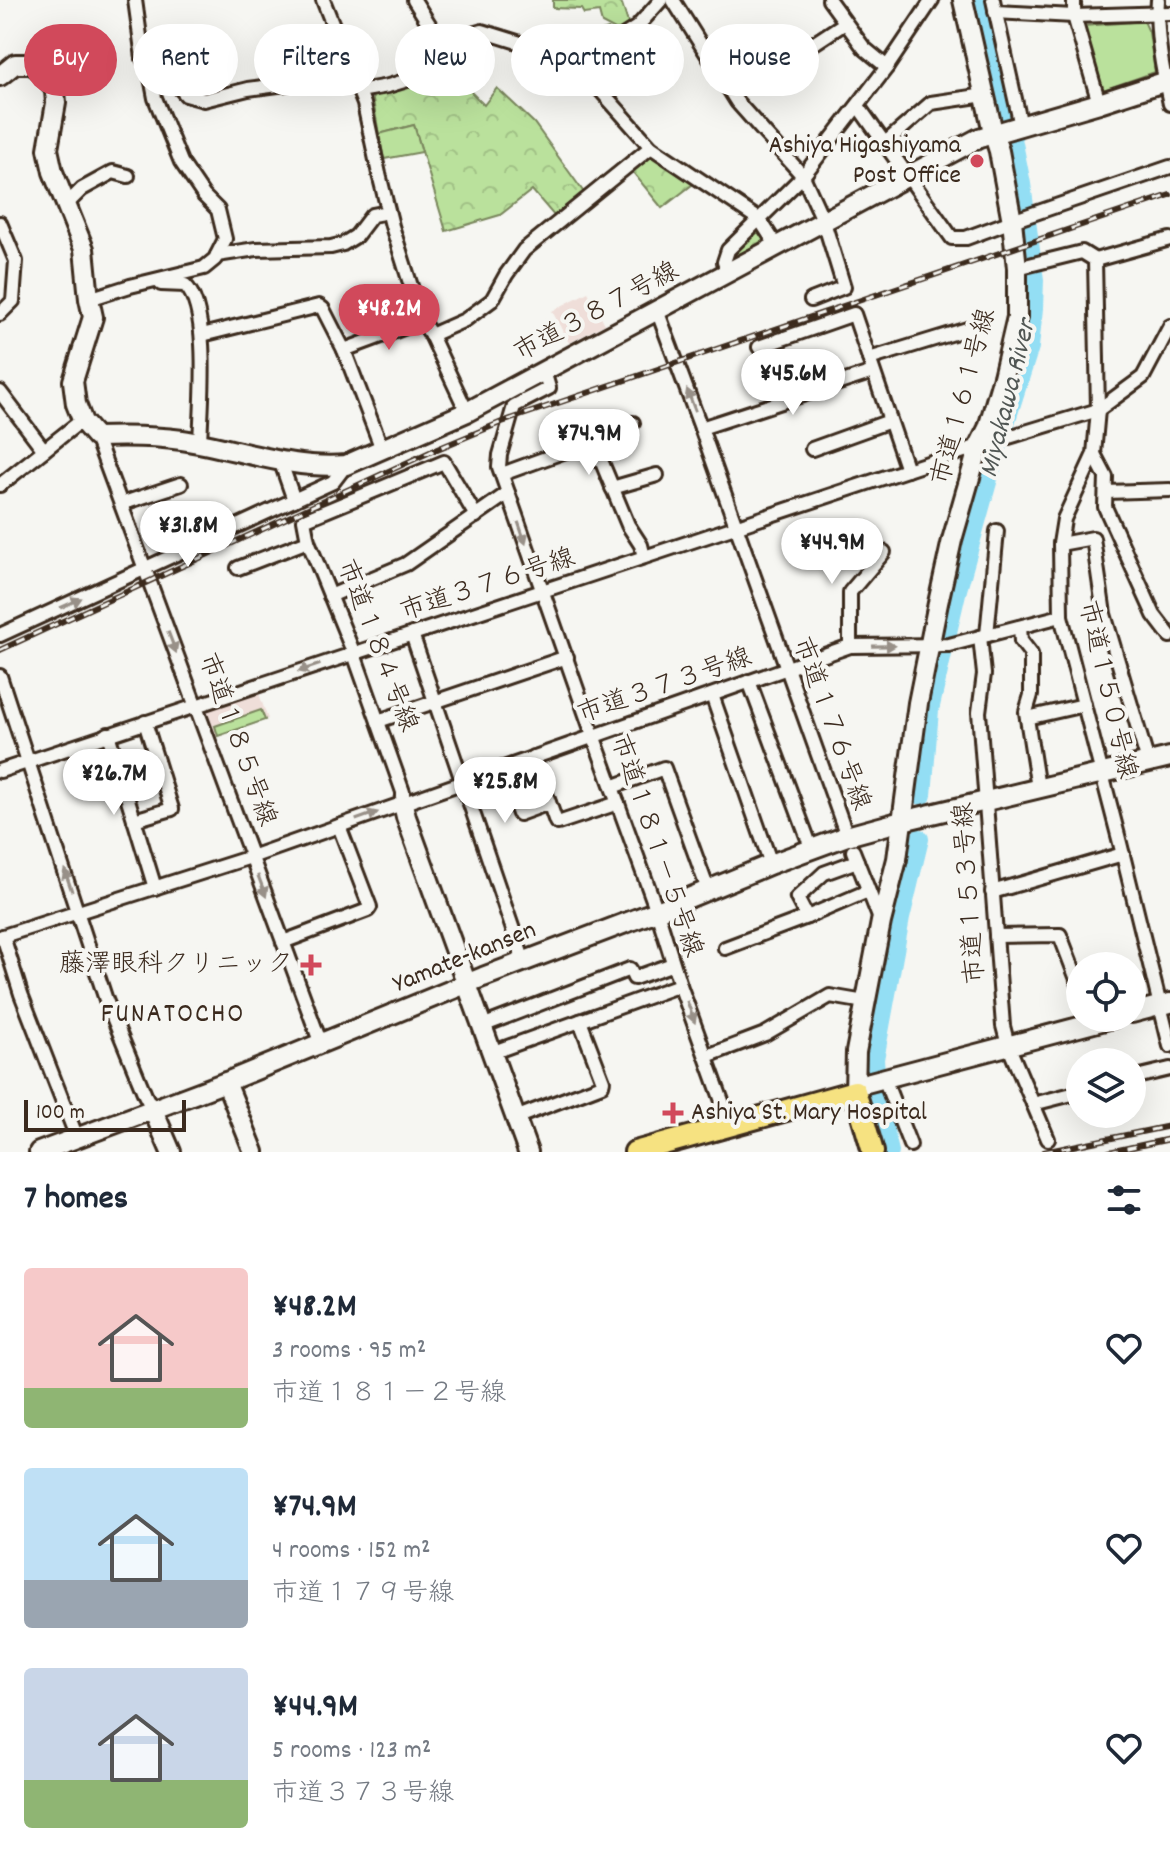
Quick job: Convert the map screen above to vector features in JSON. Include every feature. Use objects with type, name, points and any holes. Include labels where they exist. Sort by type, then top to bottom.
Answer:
[{"type":"main road","points":[[635,1152],[868,1083],[873,1152]]},
{"type":"street","points":[[135,0],[138,24]]},
{"type":"street","points":[[323,0],[333,24]]},
{"type":"street","points":[[414,0],[429,24]]},
{"type":"street","points":[[640,24],[661,0]]},
{"type":"street","points":[[673,0],[737,102],[803,176],[824,222],[844,287],[811,300]]},
{"type":"street","points":[[829,0],[864,48],[887,67]]},
{"type":"street","points":[[728,272],[724,262],[728,250],[803,176],[887,67],[932,0]]},
{"type":"street","name":"市道１６１号線","points":[[868,1083],[856,1052],[881,922],[897,859],[914,818],[918,703],[940,645],[952,540],[985,444],[1017,317],[1022,217],[999,151],[1010,128],[985,95],[963,0]]},
{"type":"street","points":[[1074,0],[1074,16],[1099,103]]},
{"type":"street","points":[[1158,0],[1156,14],[1170,104]]},
{"type":"street","points":[[1010,128],[994,6],[1074,16],[1170,13]]},
{"type":"street","points":[[819,40],[845,23]]},
{"type":"street","name":"市道１８５号線","points":[[0,76],[15,64],[31,64],[46,73],[55,91],[56,103],[48,149],[53,172],[84,249],[93,317],[73,381],[76,404],[83,422],[100,445],[321,1044]]},
{"type":"street","name":"市道３８７号線","points":[[100,445],[161,438],[304,465],[346,465],[467,412],[979,138],[1167,80]]},
{"type":"street","points":[[884,144],[931,103],[985,95]]},
{"type":"street","points":[[89,299],[204,268],[215,259],[225,239],[218,210],[204,196],[181,162],[155,96]]},
{"type":"street","points":[[190,96],[204,100],[220,96]]},
{"type":"street","points":[[361,96],[388,212],[422,321],[467,412]]},
{"type":"street","points":[[606,96],[651,147],[760,220],[776,245]]},
{"type":"street","points":[[858,106],[952,238],[966,238],[1170,167]]},
{"type":"street","points":[[431,335],[465,320],[492,300],[524,250],[651,147]]},
{"type":"street","points":[[67,204],[82,189],[113,172],[128,176]]},
{"type":"street","points":[[217,255],[256,249],[343,244],[356,236],[372,215],[388,212]]},
{"type":"street","points":[[0,223],[16,261],[13,301],[0,314]]},
{"type":"street","points":[[1021,267],[1082,252],[1095,260],[1170,239]]},
{"type":"street","name":"市道１５０号線","points":[[1095,260],[1098,410],[1094,454],[1064,519],[1060,544],[1061,616],[1165,1004],[1170,1046]]},
{"type":"street","points":[[156,280],[161,284],[185,285],[191,290],[202,328],[200,443]]},
{"type":"street","points":[[202,335],[319,306],[344,350],[382,449]]},
{"type":"street","name":"市道１７６号線","points":[[657,310],[881,922]]},
{"type":"street","points":[[759,347],[854,314],[907,470]]},
{"type":"street","points":[[344,350],[422,321]]},
{"type":"street","points":[[1098,410],[1143,377],[1170,326]]},
{"type":"street","points":[[701,428],[967,329]]},
{"type":"street","name":"市道１８１－５号線","points":[[544,371],[549,388],[514,406],[499,467],[731,1126]]},
{"type":"street","points":[[0,392],[44,450]]},
{"type":"street","name":"市道３７６号線","points":[[0,771],[985,444],[1098,410]]},
{"type":"street","points":[[812,449],[890,421]]},
{"type":"street","points":[[0,485],[83,422]]},
{"type":"street","points":[[502,474],[633,423]]},
{"type":"street","points":[[593,441],[644,557]]},
{"type":"street","points":[[1094,454],[1106,477],[1105,507],[1154,615],[1170,636]]},
{"type":"street","points":[[280,460],[294,500]]},
{"type":"street","name":"市道１８４号線","points":[[476,516],[444,462],[304,520],[308,541],[354,654],[403,792],[406,817],[528,1152]]},
{"type":"street","points":[[0,635],[333,482],[346,465]]},
{"type":"street","points":[[612,488],[657,475]]},
{"type":"street","points":[[121,504],[181,484]]},
{"type":"street","points":[[1106,492],[1170,490]]},
{"type":"street","points":[[330,596],[406,564],[508,493]]},
{"type":"street","name":"市道１５３号線","points":[[997,531],[984,636],[984,674],[979,712],[1003,1026],[1048,1139]]},
{"type":"street","points":[[1060,544],[1093,538],[1104,614],[1148,762]]},
{"type":"street","points":[[238,568],[308,541]]},
{"type":"street","points":[[850,646],[850,592],[884,552]]},
{"type":"street","name":"市道３７３号線","points":[[2,936],[251,857],[850,646],[940,645],[1061,616]]},
{"type":"street","points":[[1020,627],[1021,641],[1031,654],[1031,695],[1026,712],[1038,788]]},
{"type":"street","points":[[412,634],[524,962]]},
{"type":"street","points":[[378,721],[567,657]]},
{"type":"street","points":[[0,676],[106,1000],[171,1152]]},
{"type":"street","points":[[749,681],[812,850]]},
{"type":"street","points":[[712,695],[771,864]]},
{"type":"street","points":[[1027,718],[1084,705]]},
{"type":"street","points":[[134,820],[172,809],[145,722]]},
{"type":"street","points":[[108,734],[155,888]]},
{"type":"street","points":[[533,757],[556,822],[618,803]]},
{"type":"street","name":"Yamate-kansen","points":[[39,1152],[226,1082],[771,864],[812,850],[853,850],[914,818],[1170,757]]},
{"type":"street","points":[[503,768],[519,814],[549,803]]},
{"type":"street","points":[[612,787],[664,768],[708,890]]},
{"type":"street","points":[[283,942],[370,907],[339,826]]},
{"type":"street","points":[[807,917],[797,898],[853,850]]},
{"type":"street","points":[[992,892],[1123,854]]},
{"type":"street","points":[[725,948],[868,891]]},
{"type":"street","points":[[996,936],[1060,935],[1067,952]]},
{"type":"street","points":[[2,936],[77,1138]]},
{"type":"street","points":[[482,1026],[630,969],[634,978],[673,964]]},
{"type":"street","points":[[491,1053],[680,985]]},
{"type":"street","points":[[707,1056],[765,1034],[830,996],[865,1002]]},
{"type":"street","points":[[515,1118],[602,1085],[580,1021]]},
{"type":"street","points":[[910,1145],[868,1083],[1066,1028]]},
{"type":"street","points":[[1146,1075],[1170,1069]]},
{"type":"street","points":[[226,1082],[254,1152]]},
{"type":"street","points":[[1033,1104],[1066,1096]]},
{"type":"shaded area","points":[[588,292],[605,324],[569,343],[552,311]]},
{"type":"shaded area","points":[[258,691],[268,719],[214,738],[205,714],[207,709]]},
{"type":"green space","points":[[553,0],[614,0],[622,4],[628,24],[604,24],[599,12],[584,14],[581,9],[553,8]]},
{"type":"green space","points":[[1144,21],[1149,32],[1155,72],[1103,90],[1084,26]]},
{"type":"green space","points":[[497,88],[534,123],[585,194],[555,217],[532,190],[500,215],[446,231],[414,125],[379,134],[372,96],[393,90],[395,96],[475,96],[484,105],[491,96],[495,96]]},
{"type":"green space","points":[[414,125],[422,152],[384,159],[379,134]]},
{"type":"green space","points":[[653,152],[697,181],[662,208],[631,170]]},
{"type":"green space","points":[[757,229],[765,239],[731,260],[730,255]]},
{"type":"green space","points":[[261,710],[265,720],[218,736],[215,726]]},
{"type":"waterway","name":"Miyakawa River","points":[[922,795],[929,710],[956,593],[1029,347],[1033,308],[1034,280],[1021,184],[983,0]]},
{"type":"waterway","name":"Miyakawa River","points":[[889,1152],[877,1100],[874,1059],[900,918],[919,839]]},
{"type":"railway","points":[[0,650],[430,452],[502,422],[1170,195]]},
{"type":"railway","points":[[1044,1152],[1170,1126]]},
{"type":"railway","points":[[1109,1152],[1170,1139]]},
{"type":"place","name":"Ashiya Higashiyama Post Office","points":[[977,161]]},
{"type":"place","name":"藤澤眼科クリニック","points":[[311,965]]},
{"type":"place","name":"Ashiya St. Mary Hospital","points":[[673,1113]]},
{"type":"district","name":"FUNATOCHO","points":[[173,1016]]}]
